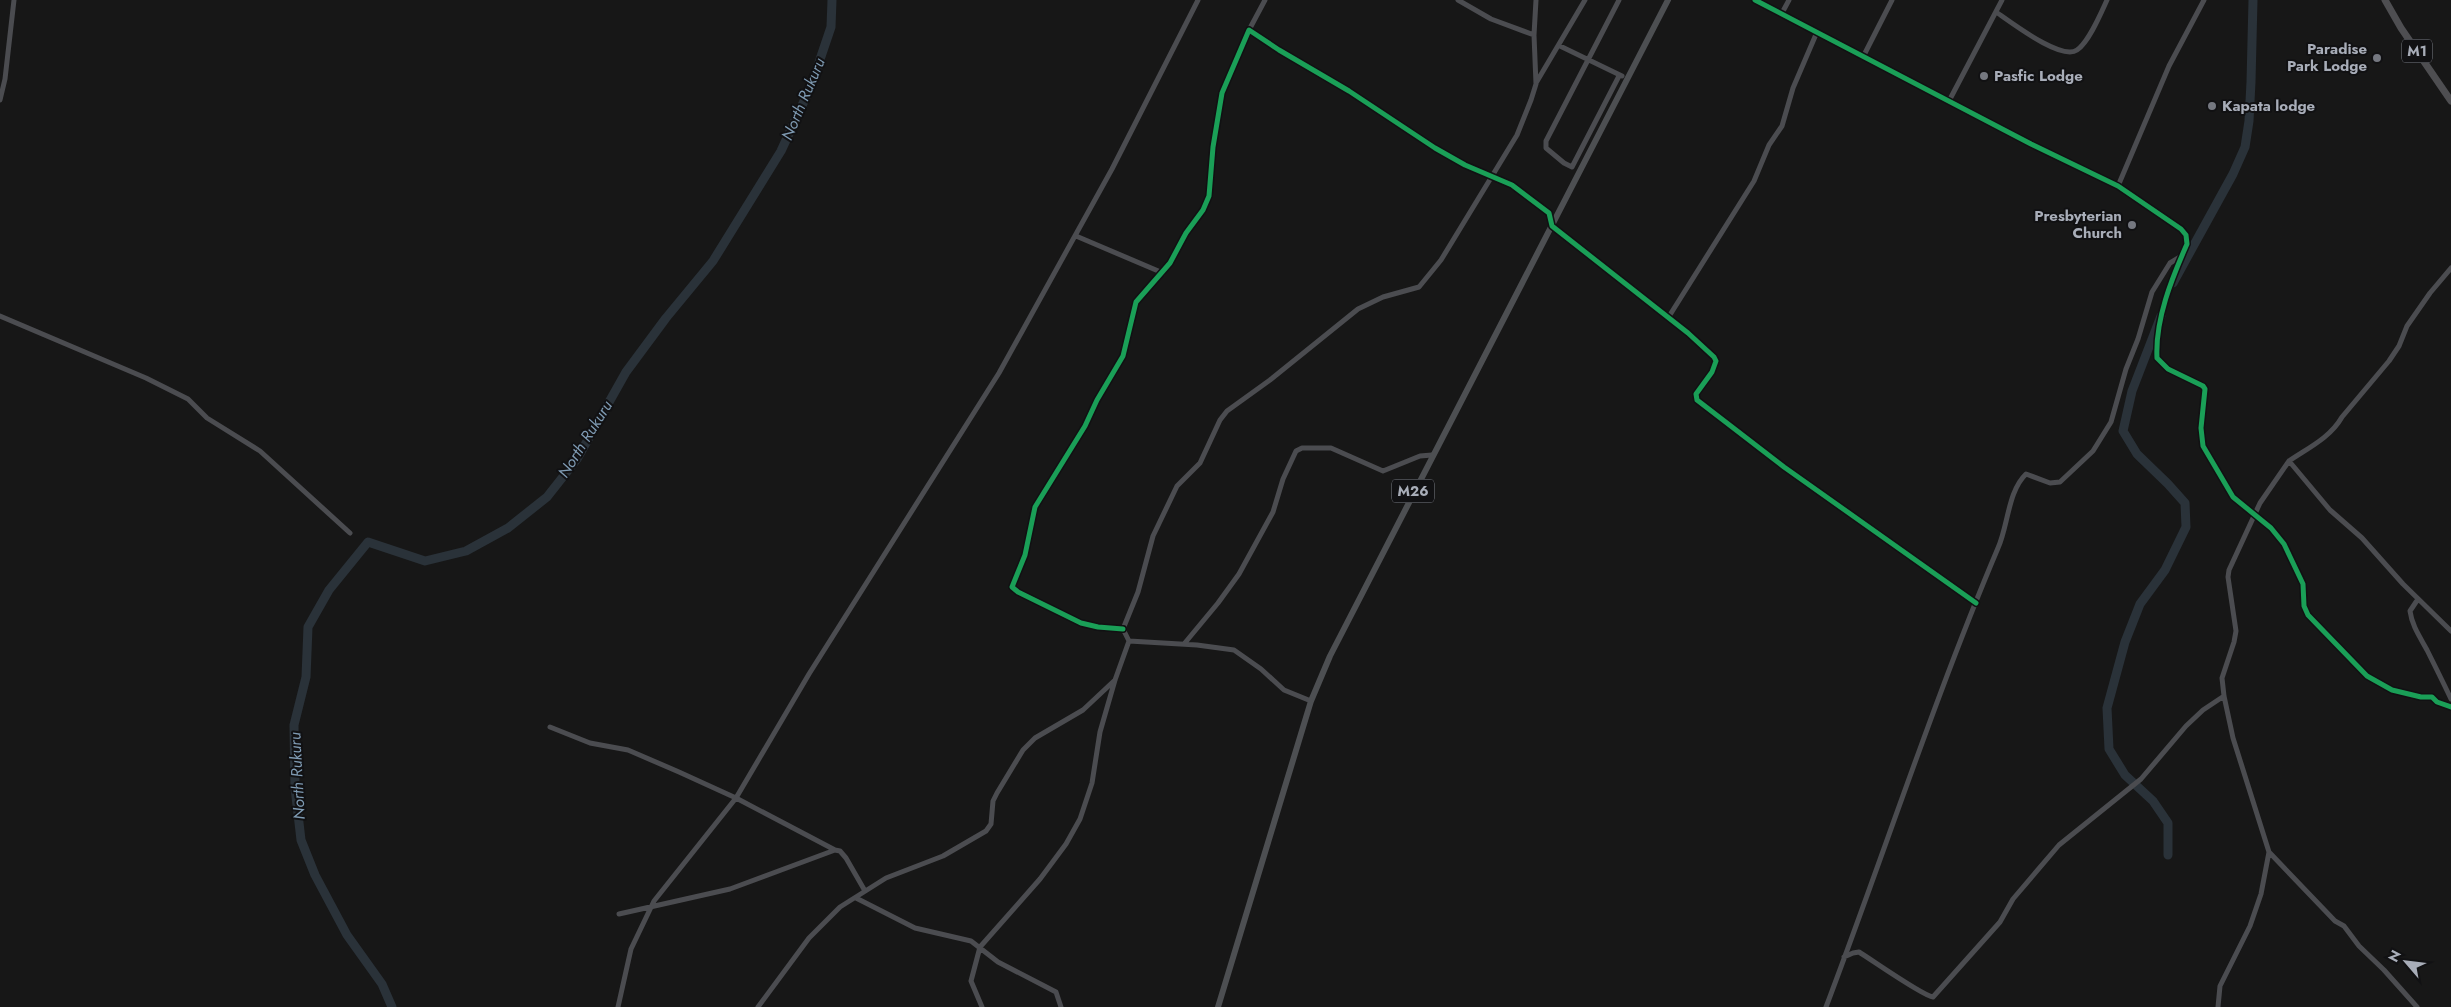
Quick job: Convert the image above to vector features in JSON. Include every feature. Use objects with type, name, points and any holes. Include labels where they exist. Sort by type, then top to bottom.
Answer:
[{"type":"highway","name":"M1","points":[[2385,0],[2401,28],[2451,101]]},
{"type":"main road","name":"M26","points":[[1218,1007],[1311,701],[1330,656],[1432,454],[1668,0]]},
{"type":"street","points":[[0,100],[3,67],[14,0]]},
{"type":"street","points":[[618,1007],[631,948],[654,901],[736,798],[809,674],[999,373],[1076,236],[1198,0]]},
{"type":"street","points":[[1123,628],[1098,627],[1081,623],[1018,592],[1012,587],[1025,555],[1035,507],[1085,426],[1096,400],[1123,356],[1130,320],[1136,302],[1177,253],[1186,233],[1198,218],[1209,196],[1213,147],[1222,93],[1249,30],[1265,0]]},
{"type":"street","points":[[1458,0],[1491,19],[1534,35]]},
{"type":"street","points":[[1536,0],[1534,35],[1536,84]]},
{"type":"street","points":[[982,1007],[971,981],[980,948],[1040,879],[1066,844],[1080,820],[1092,783],[1100,732],[1115,680],[1130,642],[1123,628],[1140,584],[1153,536],[1178,486],[1200,463],[1220,420],[1227,411],[1270,380],[1362,306],[1382,297],[1417,288],[1424,283],[1441,260],[1519,130],[1536,84],[1560,46],[1585,0]]},
{"type":"street","points":[[1619,0],[1546,141],[1546,148],[1564,163],[1572,167],[1619,76]]},
{"type":"street","points":[[1755,0],[2118,186],[2185,233],[2187,244],[2180,257],[2159,328],[2157,358],[2168,369],[2203,386],[2205,389],[2201,428],[2203,446],[2230,493],[2254,516],[2275,532],[2292,558],[2303,584],[2304,606],[2308,615],[2368,676],[2392,690],[2420,697],[2432,697],[2437,702],[2451,707]]},
{"type":"street","points":[[1782,13],[1789,0]]},
{"type":"street","points":[[1863,57],[1892,0]]},
{"type":"street","points":[[1949,101],[2002,0]]},
{"type":"street","points":[[1996,12],[2050,46],[2061,51],[2072,52],[2079,49],[2097,21],[2107,0]]},
{"type":"street","points":[[2118,186],[2169,66],[2204,0]]},
{"type":"street","points":[[1249,30],[1349,91],[1435,148],[1465,165],[1517,188],[1550,213],[1552,226],[1688,333],[1716,361],[1712,372],[1696,394],[1697,400],[1784,467],[1976,603]]},
{"type":"street","points":[[1668,318],[1754,181],[1769,145],[1782,126],[1792,88],[1818,32]]},
{"type":"street","points":[[1560,46],[1619,76],[1628,78]]},
{"type":"street","points":[[1076,236],[1162,273]]},
{"type":"street","points":[[1826,1007],[1950,668],[2007,526],[2013,500],[2024,476],[2032,476],[2050,482],[2060,482],[2088,458],[2109,427],[2147,305],[2166,267],[2173,259],[2180,257]]},
{"type":"street","points":[[2417,1007],[2384,970],[2358,946],[2344,926],[2335,921],[2269,852],[2233,738],[2222,678],[2236,632],[2228,577],[2254,516],[2271,485],[2289,461],[2329,435],[2337,427],[2342,417],[2399,346],[2407,326],[2435,286],[2451,268]]},
{"type":"street","points":[[0,316],[146,378],[188,399],[207,418],[260,450],[350,533]]},
{"type":"street","points":[[1184,644],[1239,574],[1273,512],[1288,466],[1298,450],[1321,446],[1340,450],[1383,471],[1420,456],[1432,454]]},
{"type":"street","points":[[2289,461],[2330,510],[2362,538],[2403,584],[2451,631]]},
{"type":"street","points":[[2418,599],[2410,611],[2411,618],[2417,634],[2426,647],[2451,699]]},
{"type":"street","points":[[1130,642],[1184,644],[1234,650],[1261,669],[1284,690],[1311,701]]},
{"type":"street","points":[[758,1007],[809,938],[832,914],[886,878],[943,856],[986,831],[991,824],[993,801],[996,793],[1023,750],[1035,738],[1083,710],[1115,680]]},
{"type":"street","points":[[1844,957],[1853,952],[1859,952],[1898,975],[1925,996],[1936,994],[2000,922],[2013,899],[2058,845],[2130,789],[2159,760],[2190,722],[2209,705],[2224,696]]},
{"type":"street","points":[[550,727],[590,743],[628,750],[736,798],[840,851],[865,891]]},
{"type":"street","points":[[619,914],[730,889],[835,850]]},
{"type":"street","points":[[2218,1007],[2220,986],[2250,926],[2261,894],[2269,852]]},
{"type":"street","points":[[856,898],[915,928],[960,938],[980,948],[998,962],[1056,992],[1061,1007]]},
{"type":"waterway","name":"North Rukuru","points":[[392,1007],[382,984],[347,935],[315,875],[301,840],[295,788],[294,725],[306,677],[308,627],[329,590],[368,542],[425,561],[466,551],[508,528],[547,497],[577,459],[626,372],[666,318],[713,261],[781,151],[811,86],[831,27],[832,0]]},
{"type":"waterway","points":[[2173,283],[2233,174],[2245,147],[2249,121],[2253,0]]},
{"type":"waterway","points":[[2161,316],[2132,391],[2123,431],[2137,454],[2185,503],[2186,527],[2165,570],[2140,604],[2125,642],[2107,708],[2109,749],[2125,775],[2153,801],[2168,823],[2168,855]]},
{"type":"cycle path","points":[[1755,0],[2031,144],[2118,186],[2181,229],[2186,235],[2187,244],[2170,285],[2162,314],[2157,343],[2157,358],[2168,369],[2203,386],[2205,389],[2201,428],[2203,446],[2233,497],[2271,528],[2284,544],[2303,584],[2304,606],[2308,615],[2367,676],[2392,690],[2421,697],[2432,697],[2437,702],[2451,707]]},
{"type":"cycle path","points":[[1123,629],[1098,627],[1081,623],[1018,592],[1012,587],[1025,555],[1035,507],[1085,426],[1097,400],[1123,356],[1136,302],[1170,263],[1186,233],[1203,210],[1209,196],[1213,147],[1222,93],[1249,30],[1349,91],[1435,148],[1465,165],[1512,185],[1549,213],[1552,226],[1688,333],[1714,357],[1716,361],[1712,372],[1696,394],[1697,400],[1784,467],[1976,603]]},
{"type":"place","name":"Paradise Park Lodge","points":[[2377,58]]},
{"type":"place","name":"Pasfic Lodge","points":[[1984,76]]},
{"type":"place","name":"Kapata lodge","points":[[2212,106]]},
{"type":"place","name":"Presbyterian Church","points":[[2132,225]]}]
